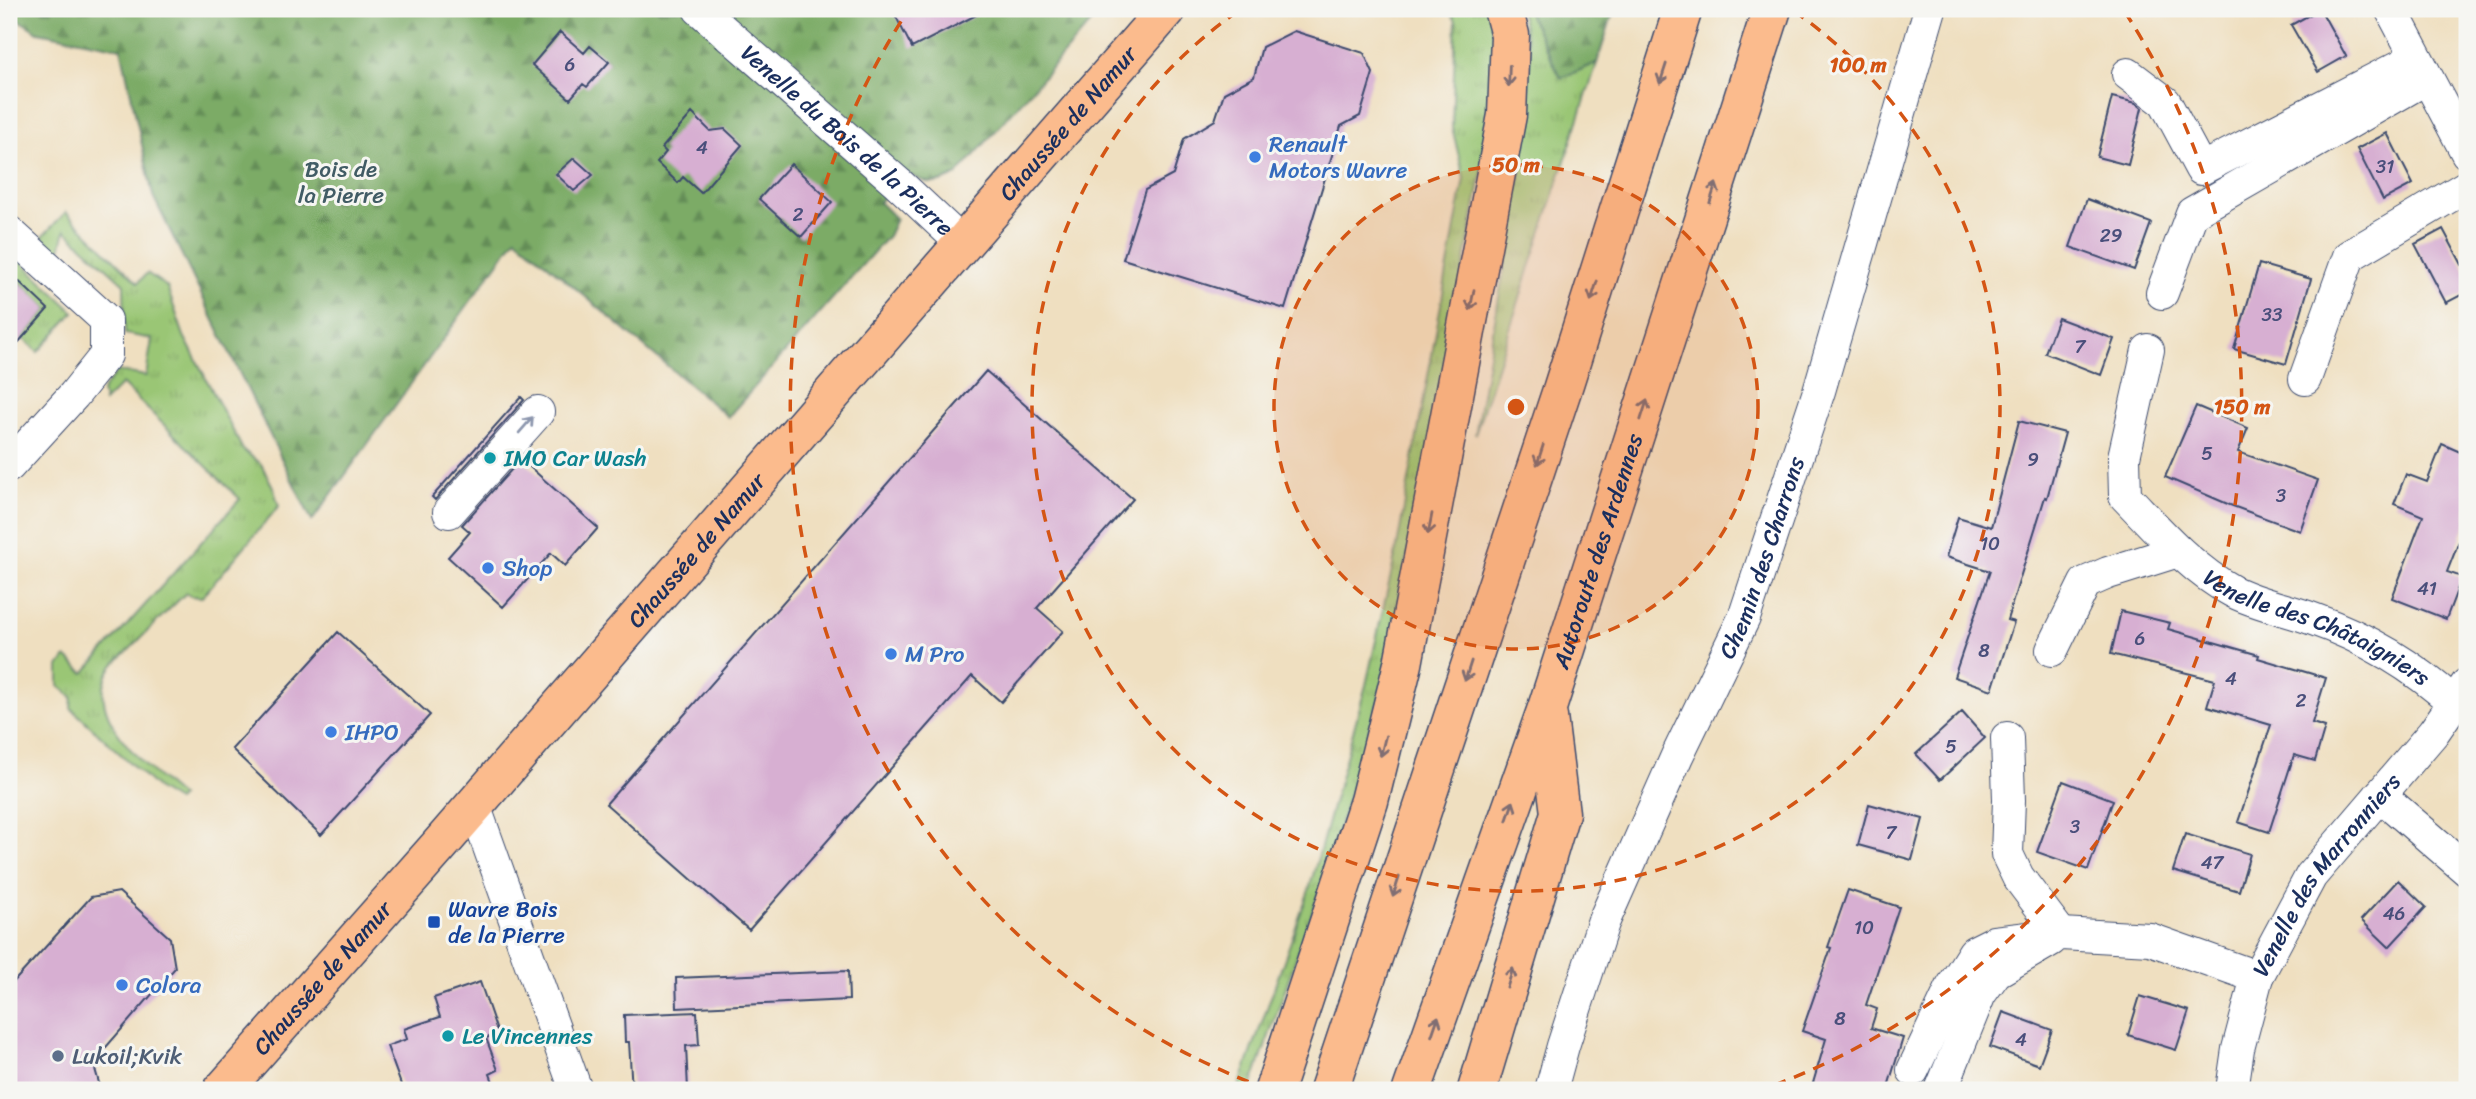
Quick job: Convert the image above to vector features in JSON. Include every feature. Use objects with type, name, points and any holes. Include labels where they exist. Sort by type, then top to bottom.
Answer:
[{"type":"main road","name":"Chaussée de Namur","points":[[223,1090],[1167,9]]},
{"type":"main road","points":[[1275,1090],[1369,801],[1403,664],[1507,115],[1510,35],[1503,9]]},
{"type":"main road","points":[[1328,1090],[1558,403],[1684,9]]},
{"type":"main road","name":"Autoroute des Ardennes","points":[[1412,1090],[1547,708],[1772,9]]},
{"type":"main road","points":[[1477,1090],[1560,813],[1547,708]]},
{"type":"street","name":"Venelle du Bois de la Pierre","points":[[699,9],[898,183],[962,243]]},
{"type":"street","name":"Chemin des Charrons","points":[[1551,1090],[1603,923],[1677,756],[1744,618],[1819,391],[1930,9]]},
{"type":"street","points":[[2391,9],[2467,153]]},
{"type":"street","points":[[2128,74],[2165,102],[2201,169],[2422,68]]},
{"type":"street","points":[[2162,293],[2192,213],[2422,68]]},
{"type":"street","points":[[2305,379],[2349,256],[2467,186]]},
{"type":"street","points":[[9,232],[106,320],[106,355],[80,388],[9,466]]},
{"type":"street","name":"Venelle des Châtaigniers","points":[[2148,349],[2124,457],[2125,496],[2178,551],[2233,592],[2317,620],[2366,642],[2430,681],[2461,693]]},
{"type":"street","points":[[449,512],[538,412]]},
{"type":"street","points":[[2052,650],[2085,583],[2178,551]]},
{"type":"street","name":"Venelle des Marronniers","points":[[2232,1090],[2238,1049],[2257,977],[2311,876],[2433,733],[2461,693]]},
{"type":"street","points":[[2007,738],[2007,855],[2018,877],[2061,934]]},
{"type":"street","points":[[2380,795],[2467,870]]},
{"type":"street","points":[[474,805],[576,1090]]},
{"type":"street","points":[[1941,1090],[1980,993],[1996,972],[2061,934]]},
{"type":"street","points":[[1913,1070],[1952,987],[1974,953],[1994,942],[2061,934],[2150,939],[2257,977]]},
{"type":"green space","name":"Bois de la Pierre","points":[[9,9],[1103,9],[957,175],[941,182],[930,183],[904,172],[879,202],[896,219],[888,236],[728,417],[516,238],[312,521],[153,196],[121,48],[38,32],[9,14]]},
{"type":"green space","points":[[1449,9],[1491,9],[1499,84],[1382,689],[1318,895],[1250,1090],[1238,1090],[1309,890],[1366,685],[1396,552],[1464,178],[1452,127],[1456,21]]},
{"type":"green space","points":[[1520,9],[1526,9],[1561,78],[1597,63],[1475,435],[1523,159],[1530,53]]},
{"type":"green space","points":[[1526,9],[1614,9],[1597,63],[1561,78]]},
{"type":"green space","points":[[66,212],[138,283],[147,273],[167,287],[184,336],[243,450],[261,464],[279,506],[202,597],[186,593],[110,670],[104,688],[105,705],[112,723],[123,741],[181,797],[177,801],[159,790],[71,708],[72,697],[59,686],[59,667],[66,657],[84,673],[240,499],[122,384],[104,402],[102,391],[117,371],[146,376],[152,339],[125,334],[124,284],[65,230],[59,254],[42,237]]},
{"type":"green space","points":[[9,250],[74,312],[38,352],[22,338],[48,309],[9,272]]},
{"type":"building","points":[[892,9],[988,9],[912,48]]},
{"type":"building","points":[[2320,9],[2346,56],[2318,72],[2291,25]]},
{"type":"building","name":"Renault Motors Wavre","points":[[1294,31],[1364,53],[1373,73],[1360,116],[1341,126],[1285,309],[1123,259],[1145,190],[1173,175],[1184,139],[1215,120],[1224,93],[1254,77],[1262,47]]},
{"type":"building","points":[[560,32],[584,53],[590,46],[609,62],[587,87],[583,84],[570,99],[532,65]]},
{"type":"building","points":[[2112,97],[2136,103],[2142,108],[2128,165],[2097,157]]},
{"type":"building","points":[[692,113],[710,131],[725,129],[742,145],[701,193],[683,177],[678,183],[657,163],[666,152],[662,148]]},
{"type":"building","points":[[2387,133],[2413,184],[2383,200],[2357,149]]},
{"type":"building","points":[[574,158],[593,175],[574,191],[556,174]]},
{"type":"building","points":[[791,164],[832,202],[801,237],[759,199]]},
{"type":"building","points":[[2087,199],[2151,223],[2134,270],[2070,247]]},
{"type":"building","points":[[2443,229],[2467,274],[2467,292],[2446,303],[2415,244]]},
{"type":"building","points":[[2259,264],[2311,279],[2286,364],[2234,349]]},
{"type":"building","points":[[9,272],[48,309],[9,353]]},
{"type":"building","points":[[2058,318],[2114,339],[2101,375],[2045,353]]},
{"type":"building","name":"M Pro","points":[[986,371],[1133,499],[1037,608],[1063,631],[1001,702],[972,676],[749,930],[606,804]]},
{"type":"building","points":[[521,397],[524,400],[435,500],[432,497]]},
{"type":"building","points":[[2196,406],[2248,428],[2238,452],[2318,480],[2300,531],[2165,477]]},
{"type":"building","points":[[2019,421],[2065,433],[2007,620],[2014,622],[1992,690],[1954,677],[1990,571],[1946,557],[1958,517],[1991,527]]},
{"type":"building","points":[[2442,444],[2467,455],[2467,521],[2447,572],[2462,577],[2446,619],[2392,598],[2423,516],[2394,504],[2406,474],[2427,482]]},
{"type":"building","points":[[521,459],[598,528],[565,566],[551,553],[503,607],[448,557],[470,532],[462,525]]},
{"type":"building","points":[[2121,611],[2170,623],[2168,629],[2259,655],[2258,658],[2326,678],[2312,723],[2325,727],[2315,761],[2294,755],[2269,832],[2238,822],[2271,725],[2207,706],[2215,680],[2111,654]]},
{"type":"building","name":"IHPO","points":[[338,632],[430,715],[321,835],[232,749]]},
{"type":"building","points":[[1962,712],[1985,738],[1940,780],[1916,754]]},
{"type":"building","points":[[2063,781],[2113,800],[2088,870],[2037,852]]},
{"type":"building","points":[[1869,804],[1923,819],[1912,860],[1858,845]]},
{"type":"building","points":[[2185,834],[2250,854],[2239,891],[2173,871]]},
{"type":"building","points":[[2398,880],[2426,907],[2389,947],[2361,920]]},
{"type":"building","points":[[1848,890],[1899,907],[1866,1005],[1877,1009],[1871,1028],[1903,1038],[1887,1090],[1811,1090],[1826,1039],[1802,1031]]},
{"type":"building","points":[[119,892],[170,938],[175,968],[93,1062],[101,1090],[9,1090],[9,987],[91,897]]},
{"type":"building","points":[[848,971],[849,1000],[677,1008],[676,978]]},
{"type":"building","name":"Le Vincennes","points":[[480,982],[498,1034],[486,1038],[498,1070],[490,1074],[496,1090],[403,1090],[387,1046],[407,1039],[404,1029],[440,1017],[434,998]]},
{"type":"building","points":[[2140,996],[2189,1011],[2176,1050],[2128,1035]]},
{"type":"building","points":[[697,1012],[699,1045],[686,1046],[688,1090],[632,1090],[629,1042],[625,1042],[624,1015]]},
{"type":"building","points":[[2003,1012],[2052,1030],[2039,1065],[1990,1047]]},
{"type":"place","name":"Renault Motors Wavre","points":[[1255,157]]},
{"type":"place","name":"IMO Car Wash","points":[[490,458]]},
{"type":"place","name":"Shop","points":[[488,568]]},
{"type":"place","name":"M Pro","points":[[891,654]]},
{"type":"place","name":"IHPO","points":[[331,732]]},
{"type":"place","name":"Wavre Bois de la Pierre","points":[[434,922]]},
{"type":"place","name":"Colora","points":[[122,985]]},
{"type":"place","name":"Le Vincennes","points":[[448,1036]]},
{"type":"place","name":"Lukoil;Kvik","points":[[58,1056]]}]
